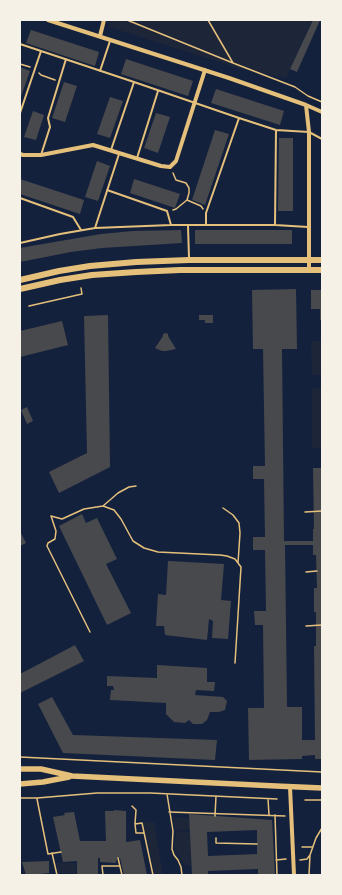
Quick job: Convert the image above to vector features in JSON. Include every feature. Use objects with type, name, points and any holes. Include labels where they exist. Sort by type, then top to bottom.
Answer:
[{"type":"main road","points":[[20,280],[90,266],[136,262],[188,260],[322,260]]},
{"type":"main road","points":[[20,290],[60,280],[92,275],[136,272],[180,270],[322,270]]},
{"type":"street","points":[[48,20],[205,70],[322,112]]},
{"type":"street","points":[[100,36],[104,20]]},
{"type":"street","points":[[20,154],[41,155],[93,145],[161,166],[170,167],[176,161],[205,70]]},
{"type":"street","points":[[306,105],[309,132],[309,270]]},
{"type":"street","points":[[20,769],[41,770],[72,776],[322,788]]},
{"type":"street","points":[[20,784],[43,782],[72,776]]},
{"type":"street","points":[[290,787],[294,875]]},
{"type":"lane","points":[[100,71],[110,40]]},
{"type":"lane","points":[[20,44],[276,130],[309,132],[322,139]]},
{"type":"lane","points":[[20,113],[41,51]]},
{"type":"lane","points":[[41,155],[50,127],[48,118],[66,60]]},
{"type":"lane","points":[[111,150],[134,82]]},
{"type":"lane","points":[[137,158],[158,91]]},
{"type":"lane","points":[[206,226],[206,213],[239,118]]},
{"type":"lane","points":[[275,225],[276,130]]},
{"type":"lane","points":[[95,228],[119,153]]},
{"type":"lane","points":[[107,190],[167,211],[171,225]]},
{"type":"lane","points":[[20,198],[73,217],[81,230]]},
{"type":"lane","points":[[20,243],[95,228],[171,225],[275,225],[309,227]]},
{"type":"lane","points":[[188,226],[188,260]]},
{"type":"path","points":[[127,20],[295,87],[308,96],[322,102]]},
{"type":"path","points":[[208,20],[233,63]]},
{"type":"path","points":[[167,211],[176,209],[187,200],[189,193],[189,188],[186,183],[176,180],[170,167]]},
{"type":"path","points":[[187,200],[201,206],[206,213]]},
{"type":"path","points":[[29,306],[82,294],[81,288]]},
{"type":"path","points":[[103,506],[118,493],[129,487],[136,486]]},
{"type":"path","points":[[90,632],[47,546],[48,543],[55,539],[56,531],[51,516],[62,519],[84,509],[103,506],[114,510],[121,519],[133,541],[144,548],[158,552],[227,556],[235,559],[241,567],[235,663]]},
{"type":"path","points":[[223,508],[233,515],[238,523],[240,533],[238,563]]},
{"type":"path","points":[[306,512],[322,511]]},
{"type":"path","points":[[306,572],[317,571]]},
{"type":"path","points":[[306,626],[322,625]]},
{"type":"path","points":[[20,757],[322,772]]},
{"type":"path","points":[[20,798],[97,793],[150,793],[277,799]]},
{"type":"path","points":[[167,794],[172,831],[172,849],[181,867],[182,875]]},
{"type":"path","points":[[215,815],[216,796]]},
{"type":"path","points":[[37,798],[48,854],[61,852]]},
{"type":"path","points":[[268,798],[269,815]]},
{"type":"path","points":[[305,800],[322,800]]},
{"type":"path","points":[[132,806],[136,810],[136,833],[143,833]]},
{"type":"path","points":[[169,812],[215,815],[292,816]]},
{"type":"path","points":[[275,816],[277,875]]},
{"type":"path","points":[[135,824],[142,823],[153,875]]},
{"type":"path","points":[[308,875],[310,855],[316,838],[322,828]]},
{"type":"path","points":[[216,838],[216,843],[257,844]]},
{"type":"path","points":[[302,847],[313,847]]},
{"type":"path","points":[[52,853],[57,875]]},
{"type":"path","points":[[294,861],[306,860],[310,855]]},
{"type":"path","points":[[118,858],[122,875]]},
{"type":"path","points":[[276,860],[286,859]]},
{"type":"path","points":[[103,875],[102,866],[120,866]]},
{"type":"shaded area","points":[[111,20],[312,20],[286,78],[238,68],[109,27]]},
{"type":"shaded area","points":[[311,341],[322,341],[322,375],[312,375]]},
{"type":"shaded area","points":[[312,388],[322,388],[322,448],[312,448]]},
{"type":"shaded area","points":[[173,817],[189,818],[190,830],[175,830]]},
{"type":"shaded area","points":[[143,822],[154,822],[163,875],[155,875]]},
{"type":"shaded area","points":[[177,831],[190,832],[191,865],[184,865],[174,847]]},
{"type":"shaded area","points":[[57,863],[76,863],[76,875],[70,875],[70,873],[58,873]]},
{"type":"building","points":[[313,20],[320,20],[297,72],[290,69]]},
{"type":"building","points":[[31,30],[99,52],[95,66],[26,43]]},
{"type":"building","points":[[126,59],[193,81],[188,96],[121,74]]},
{"type":"building","points":[[20,67],[30,71],[20,99]]},
{"type":"building","points":[[64,82],[77,86],[65,122],[52,118]]},
{"type":"building","points":[[216,89],[284,111],[280,125],[211,103]]},
{"type":"building","points":[[110,97],[123,101],[110,138],[97,134]]},
{"type":"building","points":[[33,111],[44,115],[36,140],[24,137]]},
{"type":"building","points":[[156,113],[170,117],[158,153],[144,148]]},
{"type":"building","points":[[215,130],[229,134],[205,205],[192,200]]},
{"type":"building","points":[[279,138],[293,138],[293,211],[278,211]]},
{"type":"building","points":[[97,161],[110,166],[98,201],[85,197]]},
{"type":"building","points":[[20,179],[84,200],[80,214],[20,194]]},
{"type":"building","points":[[134,179],[180,194],[175,208],[130,193]]},
{"type":"building","points":[[181,230],[182,243],[102,248],[71,252],[20,262],[20,248],[101,234],[133,231]]},
{"type":"building","points":[[195,230],[292,230],[292,244],[195,244]]},
{"type":"building","points":[[296,289],[297,349],[282,349],[284,541],[313,541],[313,468],[322,468],[322,759],[315,759],[315,755],[302,756],[302,759],[249,760],[248,708],[264,708],[263,625],[255,625],[254,611],[266,611],[265,550],[253,550],[253,537],[265,537],[264,479],[253,479],[253,466],[265,466],[263,349],[253,349],[252,290]],"holes":[[[285,545],[313,545],[313,555],[316,555],[317,588],[314,588],[314,612],[316,612],[316,646],[314,646],[315,740],[302,740],[302,707],[287,707]]]},
{"type":"building","points":[[311,290],[322,290],[322,320],[320,320],[320,309],[311,309]]},
{"type":"building","points":[[108,315],[110,467],[59,493],[49,472],[87,453],[84,316]]},
{"type":"building","points":[[199,315],[213,315],[213,323],[205,323],[205,320],[199,320]]},
{"type":"building","points":[[62,321],[68,345],[20,357],[20,331]]},
{"type":"building","points":[[166,333],[176,349],[162,351],[155,348],[163,334]]},
{"type":"building","points":[[27,407],[33,421],[27,424],[21,410]]},
{"type":"building","points":[[82,514],[86,523],[97,518],[117,559],[106,564],[131,613],[107,625],[59,526]]},
{"type":"building","points":[[20,531],[26,543],[20,546]]},
{"type":"building","points":[[168,561],[224,564],[221,600],[231,601],[228,639],[212,638],[213,621],[209,619],[207,640],[165,635],[164,626],[156,626],[158,594],[166,595]]},
{"type":"building","points":[[75,645],[84,661],[20,693],[20,674]]},
{"type":"building","points":[[157,665],[207,668],[207,682],[215,682],[214,691],[196,690],[195,695],[223,697],[227,701],[225,710],[210,712],[207,720],[202,724],[193,724],[189,720],[185,723],[174,722],[166,714],[166,703],[110,700],[111,690],[114,690],[113,686],[107,686],[107,676],[157,678]]},
{"type":"building","points":[[52,697],[73,735],[217,740],[215,760],[63,753],[38,704]]},
{"type":"building","points":[[105,811],[126,811],[126,842],[140,840],[147,875],[124,875],[120,858],[117,858],[116,863],[100,862],[100,858],[98,858],[98,875],[77,875],[77,861],[63,862],[53,817],[65,815],[64,813],[74,812],[80,841],[106,841]]},
{"type":"building","points":[[189,814],[272,820],[275,875],[258,875],[258,869],[208,871],[208,875],[192,875]],"holes":[[[257,830],[257,854],[208,856],[207,832]]]},
{"type":"building","points":[[49,861],[49,873],[40,875],[26,875],[22,862]]}]
